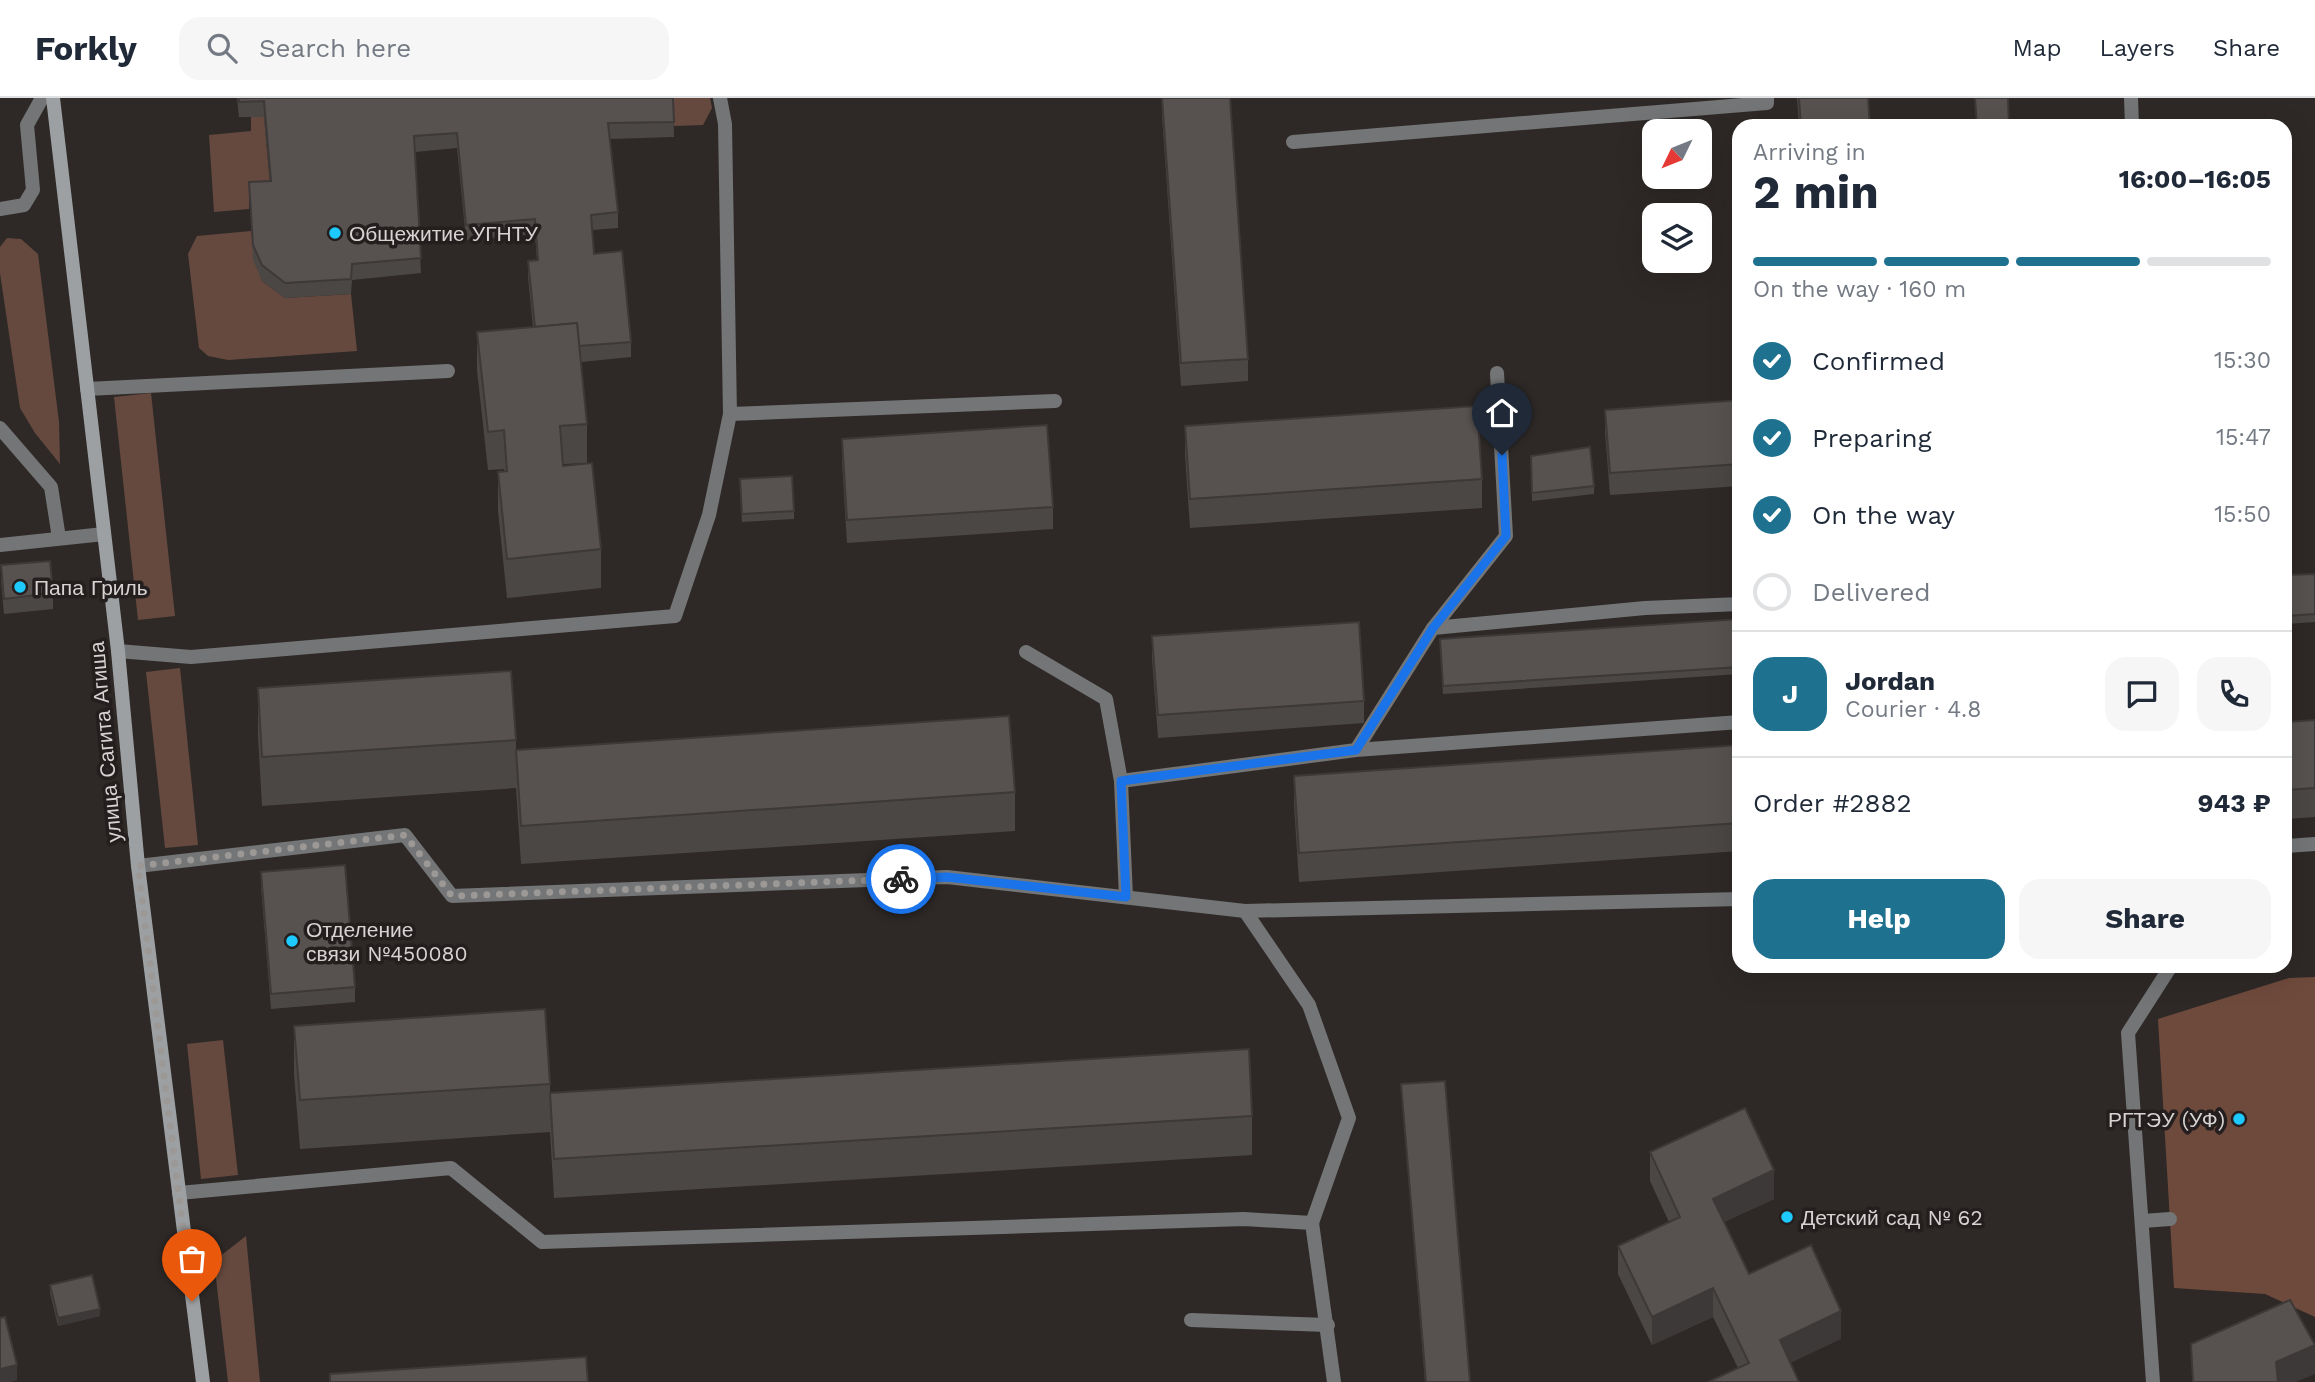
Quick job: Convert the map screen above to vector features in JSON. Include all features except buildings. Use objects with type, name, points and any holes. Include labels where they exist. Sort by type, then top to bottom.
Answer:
[{"type":"main road","name":"улица Сагита Агиша","points":[[53,98],[118,651],[138,866],[203,1382]]},
{"type":"lane","points":[[0,209],[24,205],[33,190],[27,125],[42,98]]},
{"type":"lane","points":[[118,651],[191,657],[675,616],[709,515],[730,414],[725,124],[720,98]]},
{"type":"lane","points":[[1293,142],[1767,103],[1767,98]]},
{"type":"lane","points":[[2131,98],[2132,119]]},
{"type":"lane","points":[[87,389],[448,371]]},
{"type":"lane","points":[[1356,750],[1433,628],[1506,536],[1497,373]]},
{"type":"lane","points":[[730,414],[1055,401]]},
{"type":"lane","points":[[0,428],[51,487],[59,538]]},
{"type":"lane","points":[[0,545],[104,534]]},
{"type":"lane","points":[[1433,628],[1644,608],[1732,604]]},
{"type":"lane","points":[[1026,652],[1106,699],[1121,781],[1126,897]]},
{"type":"lane","points":[[1121,781],[1356,750],[1732,723]]},
{"type":"lane","points":[[138,866],[405,835],[452,896],[947,877],[1245,911],[1732,899]]},
{"type":"lane","points":[[2292,846],[2315,844]]},
{"type":"lane","points":[[1245,911],[1309,1005],[1349,1118],[1312,1223],[1334,1382]]},
{"type":"lane","points":[[2153,1382],[2128,1033],[2167,973]]},
{"type":"lane","points":[[179,1193],[451,1168],[542,1242],[1244,1219],[1312,1223]]},
{"type":"lane","points":[[2143,1221],[2170,1219]]},
{"type":"lane","points":[[1191,1320],[1328,1325]]},
{"type":"shaded area","points":[[672,98],[710,98],[712,108],[703,125],[674,126]]},
{"type":"shaded area","points":[[251,116],[264,117],[271,196],[249,197],[249,209],[214,212],[209,135],[251,131]]},
{"type":"shaded area","points":[[251,231],[262,281],[285,298],[351,294],[357,351],[228,360],[208,356],[199,348],[188,254],[197,236]]},
{"type":"shaded area","points":[[7,238],[21,239],[38,254],[59,422],[60,464],[35,433],[20,408],[0,273],[0,247]]},
{"type":"shaded area","points":[[151,393],[175,616],[138,620],[114,397]]},
{"type":"shaded area","points":[[180,668],[198,845],[165,848],[146,672]]},
{"type":"shaded area","name":"РГТЭУ (УФ)","points":[[2315,977],[2315,1317],[2265,1294],[2174,1288],[2158,1019],[2289,978]]},
{"type":"shaded area","points":[[223,1040],[238,1175],[201,1179],[187,1044]]},
{"type":"shaded area","points":[[246,1236],[260,1382],[228,1382],[214,1261]]},
{"type":"way so far","points":[[192,1301],[138,866],[405,835],[452,896],[901,879]]},
{"type":"place","name":"Общежитие УГНТУ","points":[[335,233]]},
{"type":"place","name":"Папа Гриль","points":[[20,587]]},
{"type":"place","name":"Отделение связи №450080","points":[[292,941]]},
{"type":"place","name":"РГТЭУ (УФ)","points":[[2239,1119]]},
{"type":"place","name":"Детский сад № 62","points":[[1787,1217]]},
{"type":"route","points":[[901,879],[947,877],[1126,897],[1121,781],[1356,750],[1433,628],[1506,536],[1502,455]]}]
